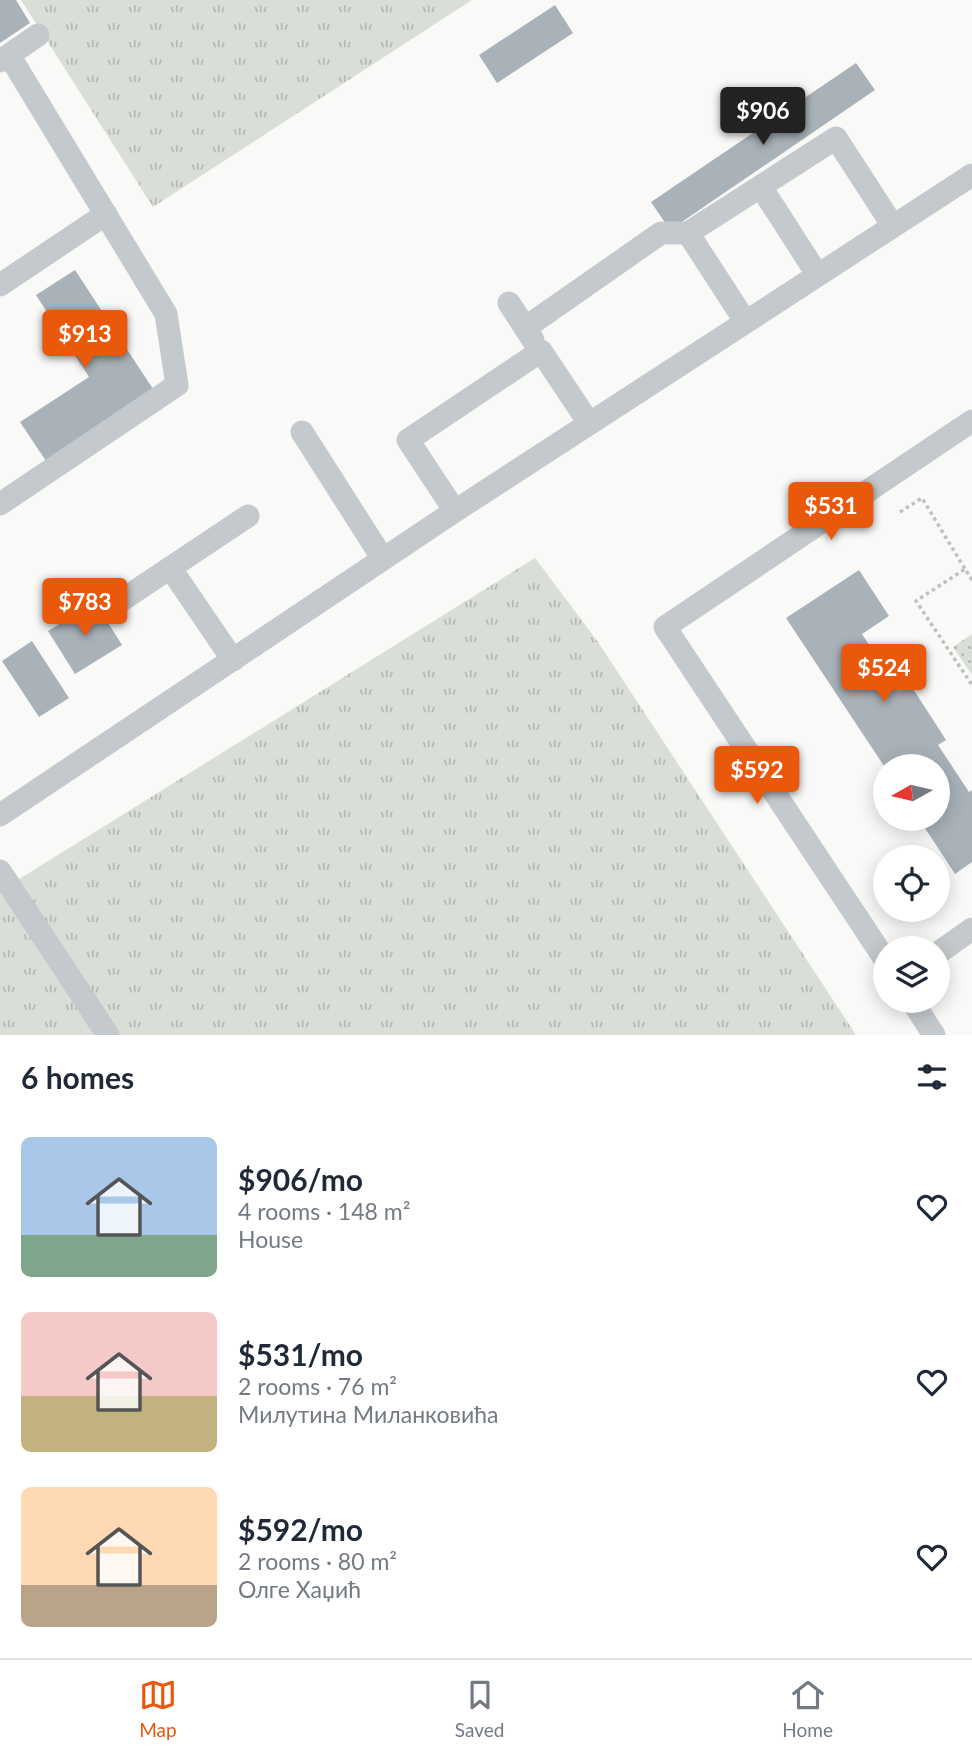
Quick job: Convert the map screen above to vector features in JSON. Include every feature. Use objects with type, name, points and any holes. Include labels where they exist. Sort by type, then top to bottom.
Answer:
[{"type":"street","points":[[0,504],[177,385],[166,313],[5,58],[38,35]]},
{"type":"street","points":[[525,328],[661,233],[688,233],[836,138],[892,226]]},
{"type":"street","points":[[0,815],[455,511],[972,175]]},
{"type":"street","points":[[761,187],[817,274]]},
{"type":"street","points":[[0,285],[106,215]]},
{"type":"street","points":[[688,233],[745,321]]},
{"type":"street","points":[[509,303],[589,423]]},
{"type":"street","points":[[455,511],[408,440],[541,351]]},
{"type":"street","points":[[873,941],[665,627],[972,421]]},
{"type":"street","points":[[302,432],[383,559]]},
{"type":"street","points":[[107,610],[248,516]]},
{"type":"street","points":[[171,569],[233,660]]},
{"type":"street","points":[[0,871],[108,1035]]},
{"type":"street","points":[[950,945],[972,929]]},
{"type":"street","points":[[920,1013],[934,1035]]},
{"type":"path","points":[[900,512],[922,498],[936,516],[972,580]]},
{"type":"path","points":[[965,569],[916,601],[972,685]]},
{"type":"green space","points":[[21,0],[472,0],[153,207]]},
{"type":"green space","points":[[535,558],[598,642],[856,1035],[0,1035],[0,891]]},
{"type":"green space","points":[[972,634],[972,675],[953,647]]},
{"type":"building","points":[[0,0],[16,0],[30,23],[0,43]]},
{"type":"building","points":[[555,5],[573,33],[497,83],[479,55]]},
{"type":"building","points":[[856,63],[875,90],[670,230],[651,202]]},
{"type":"building","points":[[75,270],[153,389],[46,461],[20,422],[89,377],[36,295]]},
{"type":"building","points":[[859,570],[889,616],[862,634],[899,691],[910,684],[946,740],[938,745],[944,754],[876,754],[786,618]]},
{"type":"building","points":[[95,602],[122,645],[75,674],[48,631]]},
{"type":"building","points":[[32,641],[69,698],[39,717],[2,661]]},
{"type":"building","points":[[950,763],[969,792],[972,790],[972,862],[955,874],[950,866],[950,845],[936,845],[927,831],[950,831]]}]
